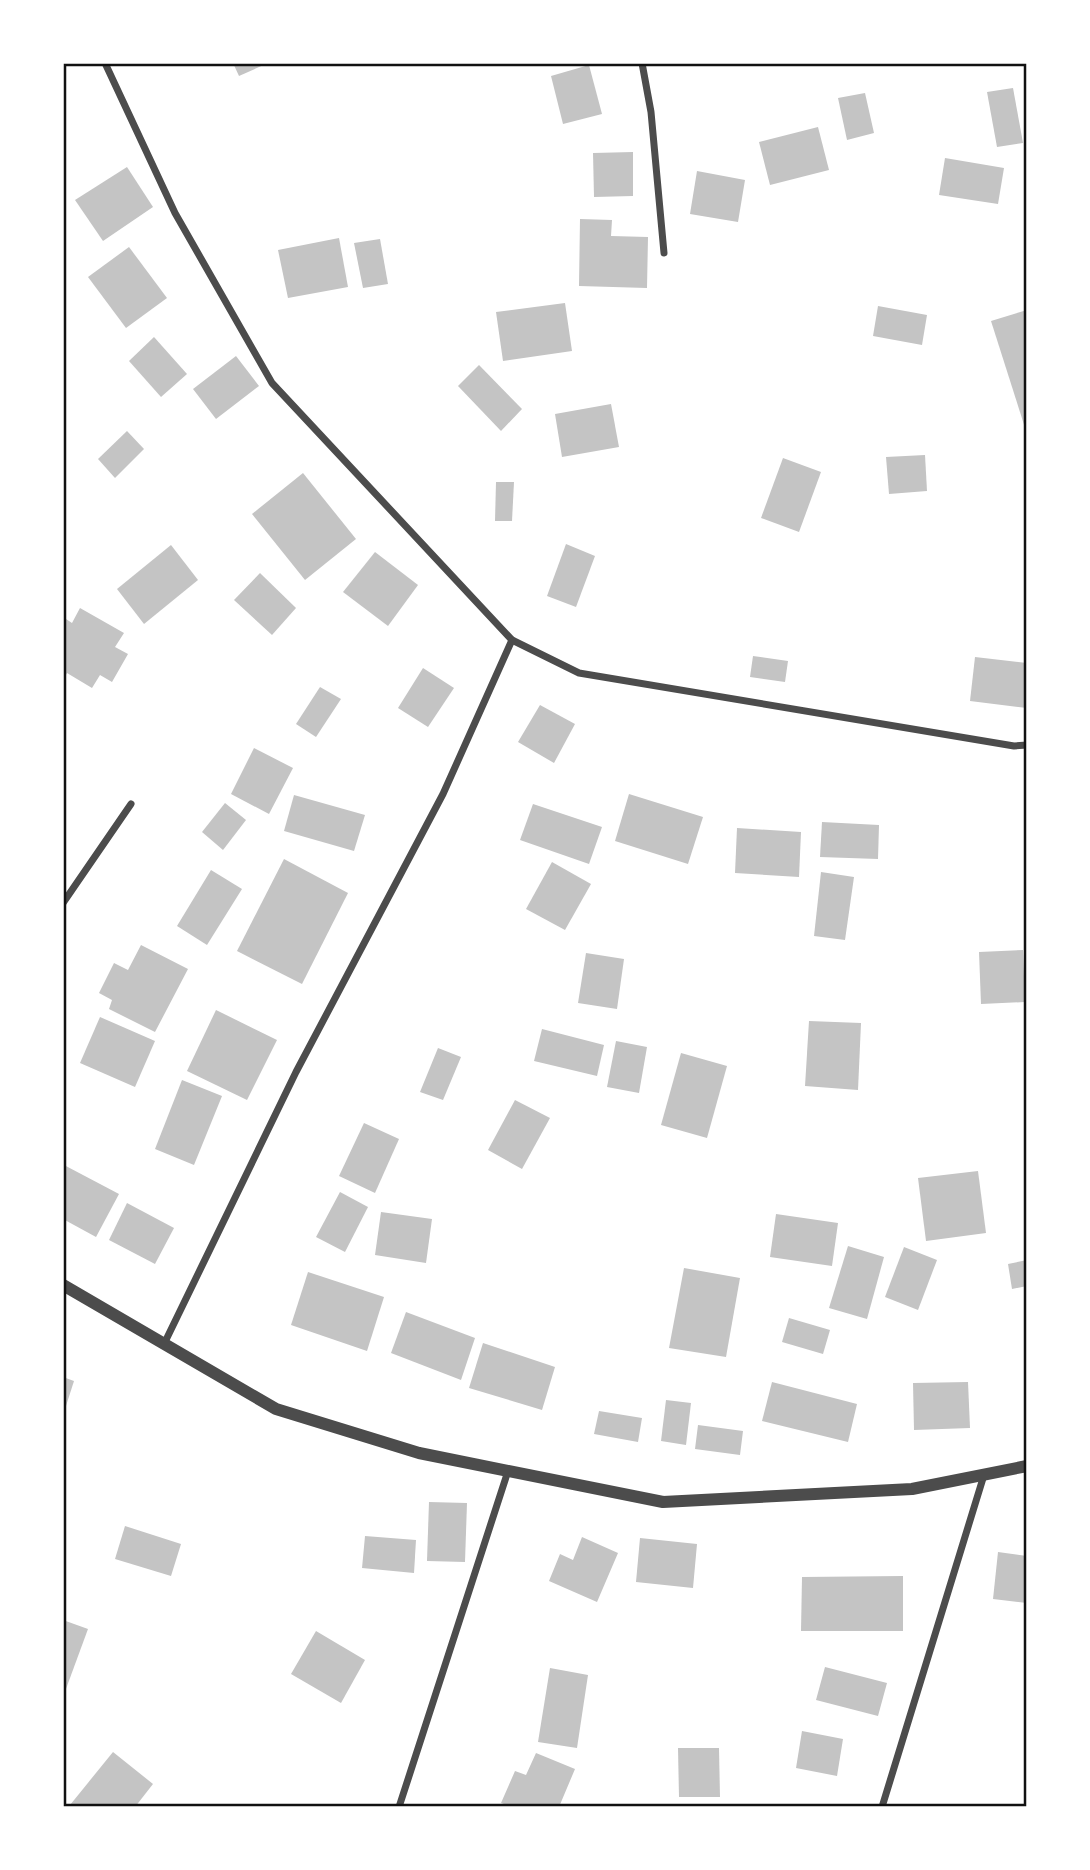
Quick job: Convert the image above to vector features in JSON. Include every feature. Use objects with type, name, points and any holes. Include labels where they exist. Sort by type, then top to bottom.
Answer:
[{"type":"street","points":[[104,63],[175,213],[272,383],[512,640],[579,673],[1014,746],[1027,745]]},
{"type":"street","points":[[642,63],[651,112],[664,253]]},
{"type":"street","points":[[164,1344],[296,1072],[443,794],[512,640]]},
{"type":"street","points":[[63,903],[131,804]]},
{"type":"street","points":[[63,1285],[276,1409],[419,1453],[663,1502],[912,1489],[1027,1466]]},
{"type":"street","points":[[399,1807],[508,1471]]},
{"type":"street","points":[[882,1807],[984,1475]]},
{"type":"building","points":[[233,63],[268,63],[239,76]]},
{"type":"building","points":[[589,65],[602,114],[563,124],[551,76]]},
{"type":"building","points":[[1013,88],[1023,143],[997,147],[987,92]]},
{"type":"building","points":[[865,93],[874,133],[847,140],[838,98]]},
{"type":"building","points":[[818,127],[829,170],[770,185],[759,142]]},
{"type":"building","points":[[633,152],[633,196],[594,197],[593,153]]},
{"type":"building","points":[[945,158],[1004,168],[998,204],[939,195]]},
{"type":"building","points":[[127,167],[153,207],[103,241],[75,200]]},
{"type":"building","points":[[697,171],[745,180],[738,222],[690,214]]},
{"type":"building","points":[[580,219],[612,220],[611,236],[648,237],[647,288],[579,286]]},
{"type":"building","points":[[339,238],[348,287],[288,298],[278,250]]},
{"type":"building","points":[[380,239],[388,284],[363,288],[354,243]]},
{"type":"building","points":[[129,247],[167,298],[126,328],[88,277]]},
{"type":"building","points":[[565,303],[572,351],[503,361],[496,312]]},
{"type":"building","points":[[878,306],[927,315],[922,345],[873,336]]},
{"type":"building","points":[[1027,310],[1027,431],[1026,431],[991,321]]},
{"type":"building","points":[[154,337],[187,374],[161,397],[129,361]]},
{"type":"building","points":[[236,356],[259,386],[216,419],[193,389]]},
{"type":"building","points":[[479,365],[522,409],[501,431],[458,386]]},
{"type":"building","points":[[611,404],[619,447],[562,457],[555,414]]},
{"type":"building","points":[[127,431],[144,449],[115,478],[98,459]]},
{"type":"building","points":[[925,455],[927,491],[889,494],[886,457]]},
{"type":"building","points":[[783,458],[821,472],[799,532],[761,518]]},
{"type":"building","points":[[303,473],[356,539],[305,580],[252,514]]},
{"type":"building","points":[[496,482],[514,482],[512,521],[495,521]]},
{"type":"building","points":[[566,544],[595,556],[576,607],[547,596]]},
{"type":"building","points":[[171,545],[198,580],[144,624],[117,589]]},
{"type":"building","points":[[375,552],[418,585],[388,626],[343,592]]},
{"type":"building","points":[[260,573],[296,608],[272,635],[234,600]]},
{"type":"building","points":[[80,608],[124,633],[115,647],[128,654],[112,682],[100,675],[92,688],[67,673],[63,680],[63,617],[72,623]]},
{"type":"building","points":[[753,656],[788,661],[785,682],[750,677]]},
{"type":"building","points":[[975,657],[1027,663],[1027,708],[970,701]]},
{"type":"building","points":[[423,668],[454,688],[428,727],[398,708]]},
{"type":"building","points":[[320,687],[341,699],[316,737],[296,724]]},
{"type":"building","points":[[540,705],[575,724],[554,763],[518,742]]},
{"type":"building","points":[[254,748],[293,768],[269,814],[231,794]]},
{"type":"building","points":[[629,794],[703,817],[688,864],[615,841]]},
{"type":"building","points":[[294,795],[365,815],[354,851],[284,831]]},
{"type":"building","points":[[225,803],[246,820],[223,850],[202,832]]},
{"type":"building","points":[[533,804],[602,827],[589,864],[520,840]]},
{"type":"building","points":[[822,822],[879,825],[878,859],[820,857]]},
{"type":"building","points":[[737,828],[801,832],[799,877],[735,873]]},
{"type":"building","points":[[284,859],[348,893],[302,984],[237,951]]},
{"type":"building","points":[[552,862],[591,884],[565,930],[526,909]]},
{"type":"building","points":[[211,870],[242,889],[207,945],[177,926]]},
{"type":"building","points":[[821,872],[854,877],[845,940],[814,936]]},
{"type":"building","points":[[141,945],[188,969],[155,1032],[109,1009],[112,1000],[99,993],[114,963],[128,970]]},
{"type":"building","points":[[1023,950],[1025,1002],[981,1004],[979,952]]},
{"type":"building","points":[[586,953],[624,959],[617,1009],[578,1003]]},
{"type":"building","points":[[216,1010],[277,1040],[247,1100],[187,1071]]},
{"type":"building","points":[[100,1017],[155,1041],[135,1087],[80,1063]]},
{"type":"building","points":[[809,1021],[861,1023],[858,1090],[805,1086]]},
{"type":"building","points":[[542,1029],[604,1045],[597,1076],[534,1061]]},
{"type":"building","points":[[616,1041],[647,1047],[639,1093],[607,1087]]},
{"type":"building","points":[[438,1048],[461,1057],[443,1100],[420,1092]]},
{"type":"building","points":[[681,1053],[727,1066],[707,1138],[661,1125]]},
{"type":"building","points":[[182,1080],[222,1096],[194,1165],[155,1149]]},
{"type":"building","points":[[515,1100],[550,1118],[522,1169],[488,1150]]},
{"type":"building","points":[[364,1123],[399,1139],[375,1193],[339,1176]]},
{"type":"building","points":[[64,1165],[119,1194],[96,1237],[63,1219]]},
{"type":"building","points":[[978,1171],[986,1233],[926,1241],[918,1178]]},
{"type":"building","points":[[340,1192],[368,1207],[345,1252],[316,1237]]},
{"type":"building","points":[[127,1203],[174,1228],[155,1264],[109,1240]]},
{"type":"building","points":[[381,1212],[432,1219],[426,1263],[375,1255]]},
{"type":"building","points":[[776,1214],[838,1223],[832,1266],[770,1257]]},
{"type":"building","points":[[848,1246],[884,1257],[867,1319],[829,1308]]},
{"type":"building","points":[[904,1247],[937,1260],[918,1310],[885,1297]]},
{"type":"building","points":[[1027,1260],[1027,1286],[1012,1289],[1008,1264]]},
{"type":"building","points":[[684,1268],[740,1278],[726,1357],[669,1348]]},
{"type":"building","points":[[308,1272],[384,1297],[367,1351],[291,1325]]},
{"type":"building","points":[[406,1312],[475,1338],[461,1380],[391,1353]]},
{"type":"building","points":[[789,1318],[830,1330],[823,1354],[782,1342]]},
{"type":"building","points":[[483,1343],[555,1367],[542,1410],[469,1388]]},
{"type":"building","points":[[63,1377],[74,1381],[65,1409],[63,1408]]},
{"type":"building","points":[[772,1382],[857,1404],[848,1442],[762,1421]]},
{"type":"building","points":[[968,1382],[970,1428],[914,1430],[913,1383]]},
{"type":"building","points":[[666,1400],[691,1403],[686,1445],[661,1441]]},
{"type":"building","points":[[599,1411],[642,1418],[638,1442],[594,1434]]},
{"type":"building","points":[[698,1425],[743,1431],[740,1455],[695,1449]]},
{"type":"building","points":[[429,1502],[467,1503],[465,1562],[427,1561]]},
{"type":"building","points":[[125,1526],[181,1544],[171,1576],[115,1559]]},
{"type":"building","points":[[365,1536],[416,1540],[414,1573],[362,1568]]},
{"type":"building","points":[[582,1537],[618,1553],[597,1602],[549,1581],[560,1554],[573,1560]]},
{"type":"building","points":[[640,1538],[697,1544],[693,1588],[636,1582]]},
{"type":"building","points":[[998,1552],[1027,1556],[1027,1603],[993,1599]]},
{"type":"building","points":[[903,1576],[903,1631],[801,1631],[802,1577]]},
{"type":"building","points":[[63,1620],[88,1629],[63,1697]]},
{"type":"building","points":[[316,1631],[365,1660],[341,1703],[291,1674]]},
{"type":"building","points":[[825,1667],[887,1683],[878,1716],[816,1700]]},
{"type":"building","points":[[550,1668],[588,1675],[577,1748],[538,1742]]},
{"type":"building","points":[[802,1731],[843,1739],[837,1776],[796,1768]]},
{"type":"building","points":[[678,1748],[719,1748],[720,1797],[679,1797]]},
{"type":"building","points":[[113,1752],[153,1784],[135,1807],[72,1807],[70,1805]]},
{"type":"building","points":[[536,1753],[575,1769],[559,1807],[512,1807],[501,1803],[515,1771],[526,1775]]}]
